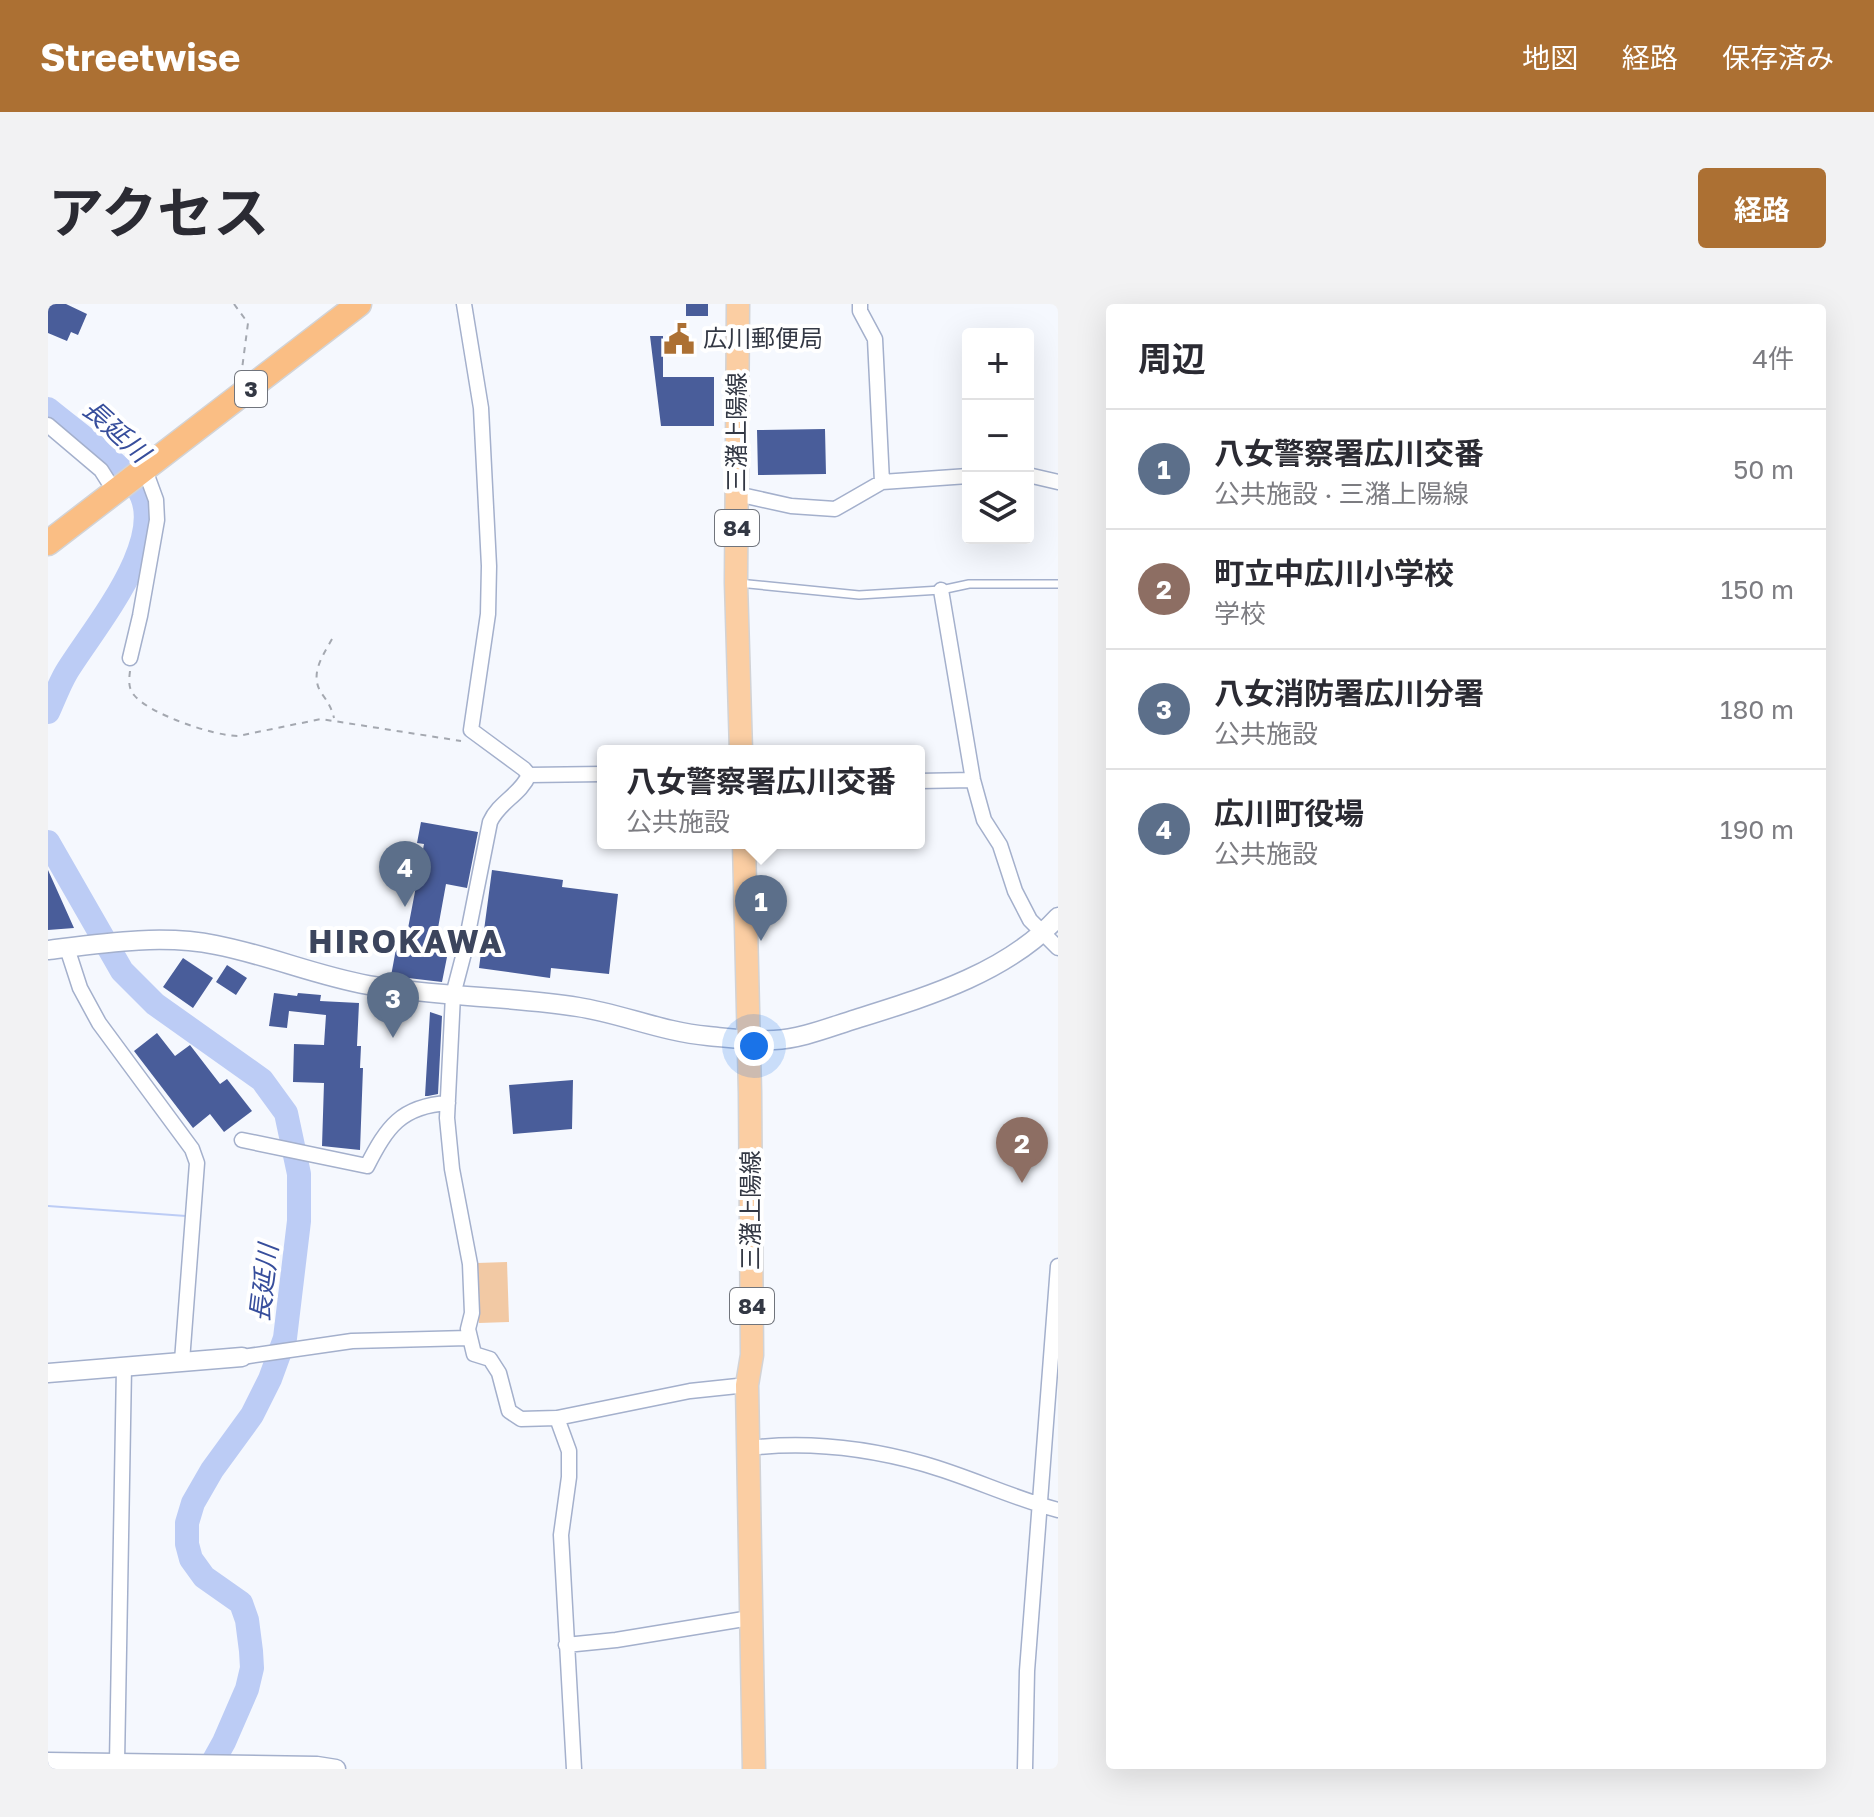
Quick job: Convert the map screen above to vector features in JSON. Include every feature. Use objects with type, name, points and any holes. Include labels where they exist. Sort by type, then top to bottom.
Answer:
[{"type":"highway","name":"3","points":[[48,543],[359,304]]},
{"type":"main road","name":"三潴上陽線","points":[[738,304],[736,583],[741,745]]},
{"type":"main road","name":"三潴上陽線","points":[[744,849],[750,1093],[752,1355],[747,1385],[754,1769]]},
{"type":"street","points":[[464,304],[481,408],[489,566],[488,614],[471,730],[529,775]]},
{"type":"street","points":[[860,304],[860,311],[875,339],[882,482]]},
{"type":"street","points":[[48,425],[101,470],[117,491]]},
{"type":"street","points":[[130,658],[138,630],[157,520],[156,500],[143,472]]},
{"type":"street","points":[[737,494],[791,506],[835,509],[882,482],[962,476]]},
{"type":"street","points":[[1034,476],[1058,482]]},
{"type":"street","points":[[941,590],[973,780],[984,820],[1000,845],[1015,891],[1030,920],[1058,948]]},
{"type":"street","points":[[529,775],[597,774]]},
{"type":"street","points":[[529,775],[523,787],[496,809],[490,822],[453,995],[448,1103],[452,1169],[470,1264],[472,1313],[468,1338],[474,1354],[490,1359],[499,1373],[509,1411],[521,1419],[557,1418],[690,1391],[747,1385]]},
{"type":"street","points":[[925,781],[973,780]]},
{"type":"street","points":[[48,950],[144,940],[214,945],[365,985],[580,1007],[665,1030],[776,1040],[818,1031],[904,1004],[970,978],[1043,934],[1058,917]]},
{"type":"street","points":[[67,948],[80,988],[99,1023],[192,1149],[197,1163],[182,1361]]},
{"type":"street","points":[[242,1140],[367,1166],[392,1125],[410,1111],[430,1104],[448,1103]]},
{"type":"street","points":[[1025,1769],[1027,1671],[1058,1266]]},
{"type":"street","points":[[48,1373],[242,1357],[352,1341],[468,1338]]},
{"type":"street","points":[[117,1763],[124,1367]]},
{"type":"street","points":[[557,1418],[569,1451],[569,1477],[561,1535],[574,1769]]},
{"type":"street","points":[[749,1448],[784,1444],[837,1446],[924,1464],[1058,1510]]},
{"type":"street","points":[[566,1645],[750,1618]]},
{"type":"street","points":[[48,1762],[336,1769]]},
{"type":"lane","points":[[736,583],[859,595],[941,590],[969,584],[1058,584]]},
{"type":"path","points":[[234,304],[248,323],[241,372]]},
{"type":"path","points":[[332,639],[316,674],[318,687],[333,711],[334,720]]},
{"type":"path","points":[[130,658],[129,686],[133,695],[174,719],[211,732],[238,736],[298,722],[334,720],[454,742],[466,741],[471,730]]},
{"type":"shaded area","points":[[507,1262],[509,1322],[479,1323],[474,1267],[477,1263]]},
{"type":"water","points":[[48,1207],[186,1215],[186,1217]]},
{"type":"building","points":[[48,304],[66,304],[87,314],[78,335],[71,332],[67,341],[48,333]]},
{"type":"building","points":[[686,304],[708,304],[708,316],[686,316]]},
{"type":"building","points":[[650,336],[663,336],[663,377],[714,377],[714,426],[661,426]]},
{"type":"building","points":[[825,429],[826,474],[758,475],[757,430]]},
{"type":"building","points":[[421,822],[478,832],[467,888],[446,884],[436,939],[450,942],[442,982],[391,976],[398,938],[406,939],[424,844],[417,843]]},
{"type":"building","points":[[48,870],[74,928],[48,930]]},
{"type":"building","points":[[492,870],[563,880],[562,887],[618,894],[609,974],[551,968],[550,978],[479,968]]},
{"type":"building","points":[[183,958],[213,978],[193,1008],[163,987]]},
{"type":"building","points":[[227,965],[247,978],[236,995],[216,982]]},
{"type":"building","points":[[274,993],[321,995],[320,1001],[359,1003],[357,1046],[361,1046],[360,1068],[363,1068],[360,1150],[322,1146],[324,1083],[293,1082],[294,1044],[324,1045],[326,1015],[289,1011],[287,1028],[269,1026]]},
{"type":"building","points":[[430,1012],[442,1016],[438,1094],[425,1096]]},
{"type":"building","points":[[157,1033],[175,1056],[190,1045],[220,1084],[227,1079],[252,1111],[224,1132],[210,1114],[193,1128],[134,1051]]},
{"type":"building","points":[[573,1080],[572,1129],[513,1134],[509,1085]]},
{"type":"waterway","name":"長延川","points":[[48,409],[127,475],[136,486],[145,507],[145,530],[125,582],[66,673],[48,712]]},
{"type":"waterway","name":"長延川","points":[[48,842],[122,971],[155,1004],[262,1080],[286,1113],[299,1174],[299,1221],[285,1338],[252,1415],[212,1470],[193,1503],[187,1523],[191,1559],[204,1577],[241,1603],[247,1620],[251,1651],[252,1668],[247,1689],[209,1769]]},
{"type":"place","name":"広川郵便局","points":[[679,339]]},
{"type":"place","name":"広川町役場","points":[[405,907]]},
{"type":"place","name":"八女警察署広川交番","points":[[761,941]]},
{"type":"place","name":"八女消防署広川分署","points":[[393,1038]]},
{"type":"place","name":"町立中広川小学校","points":[[1022,1183]]},
{"type":"district","name":"HIROKAWA","points":[[406,942]]}]
